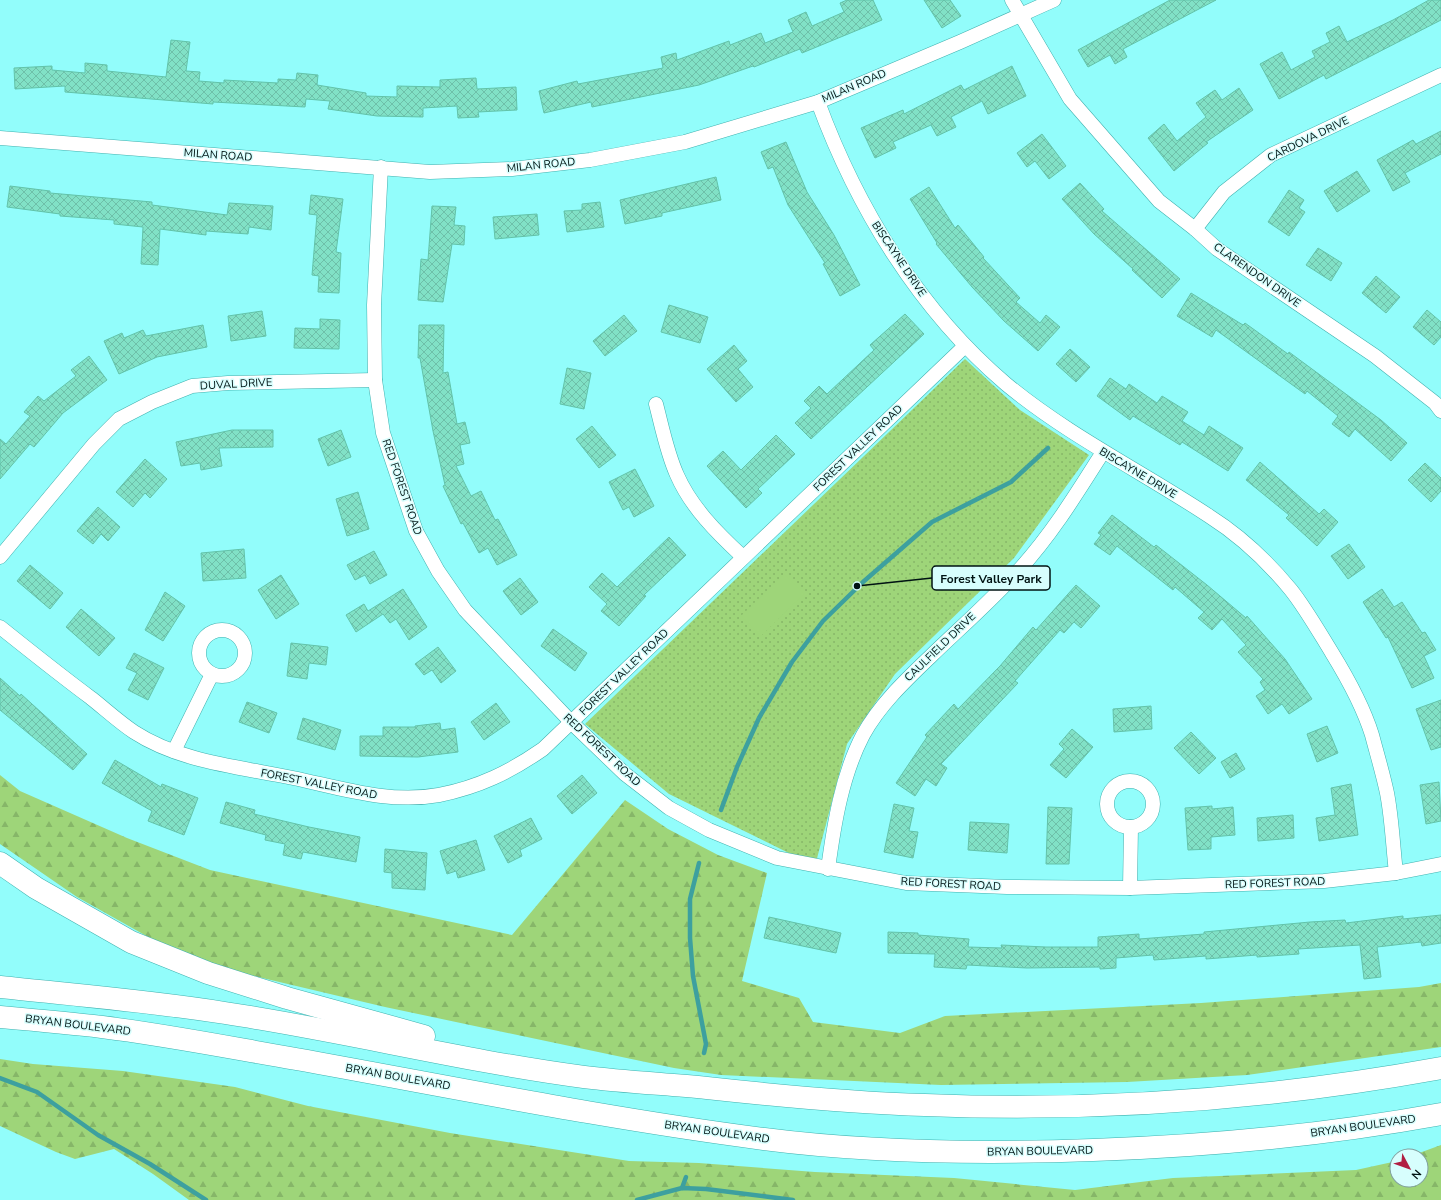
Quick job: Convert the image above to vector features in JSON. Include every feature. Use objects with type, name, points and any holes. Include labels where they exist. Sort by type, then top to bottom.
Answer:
[{"type":"highway","points":[[0,863],[36,888],[131,942],[208,973],[287,998],[415,1034],[543,1059],[587,1078]]},
{"type":"highway","points":[[0,987],[224,1012],[587,1078],[825,1100],[1005,1107],[1111,1105],[1239,1096],[1349,1083],[1441,1068]]},
{"type":"highway","name":"BRYAN BOULEVARD","points":[[0,1017],[105,1027],[680,1127],[767,1140],[841,1147],[1011,1153],[1174,1147],[1255,1141],[1441,1114]]},
{"type":"highway","points":[[0,1030],[24,1030],[67,1023]]},
{"type":"street","name":"CLARENDON DRIVE","points":[[1012,0],[1070,99],[1159,201],[1195,229],[1217,249],[1375,356],[1441,411]]},
{"type":"street","name":"MILAN ROAD","points":[[0,138],[430,172],[512,169],[590,160],[685,142],[818,102],[1054,0]]},
{"type":"street","name":"CARDOVA DRIVE","points":[[1195,229],[1224,192],[1271,155],[1441,75]]},
{"type":"street","name":"BISCAYNE DRIVE","points":[[818,102],[831,137],[864,206],[888,246],[937,314],[965,346],[1006,383],[1050,418],[1103,452],[1210,516],[1253,550],[1291,590],[1349,682],[1371,732],[1387,794],[1396,873]]},
{"type":"street","name":"RED FOREST ROAD","points":[[381,167],[374,305],[375,380],[383,433],[416,531],[438,571],[465,610],[572,723],[625,774],[676,812],[709,830],[745,846],[778,858],[828,869],[906,883],[1007,887],[1130,888],[1324,881],[1396,873],[1441,864]]},
{"type":"street","name":"FOREST VALLEY ROAD","points":[[0,627],[134,732],[174,751],[223,766],[292,778],[349,791],[396,798],[438,795],[478,785],[512,770],[543,749],[572,723],[743,557],[965,346]]},
{"type":"street","name":"DUVAL DRIVE","points":[[0,557],[94,444],[119,419],[152,402],[192,386],[228,383],[375,380]]},
{"type":"street","points":[[656,404],[676,474],[694,506],[720,535],[743,557]]},
{"type":"street","name":"CAULFIELD DRIVE","points":[[828,869],[832,839],[848,770],[864,734],[883,706],[903,683],[1019,570],[1052,530],[1103,452]]},
{"type":"street","points":[[174,751],[212,674]]},
{"type":"street","points":[[1130,888],[1131,827]]},
{"type":"green space","points":[[965,359],[1020,410],[1089,455],[1014,558],[895,674],[847,744],[815,866],[669,794],[585,724]]},
{"type":"green space","points":[[784,574],[804,594],[761,636],[741,616]]},
{"type":"green space","points":[[0,775],[20,791],[127,838],[210,870],[512,935],[625,800],[668,829],[718,855],[767,873],[742,981],[799,998],[813,1022],[900,1033],[945,1016],[1201,1003],[1419,987],[1441,983],[1441,1047],[1247,1075],[1127,1082],[941,1085],[721,1075],[674,1068],[385,1007],[233,971],[150,938],[77,897],[0,844]]},
{"type":"green space","points":[[0,1059],[33,1064],[123,1071],[235,1087],[308,1106],[450,1133],[629,1161],[699,1163],[815,1172],[954,1178],[1075,1190],[1173,1178],[1356,1170],[1389,1163],[1389,1188],[1429,1188],[1429,1149],[1441,1145],[1441,1200],[189,1200],[153,1174],[114,1149],[75,1159],[56,1152],[0,1126]]},
{"type":"building","points":[[847,0],[873,0],[882,20],[802,53],[800,49],[754,67],[753,66],[699,85],[592,107],[591,102],[544,113],[539,91],[577,81],[578,84],[663,68],[661,57],[676,53],[677,60],[729,41],[730,45],[761,33],[765,43],[793,32],[788,20],[806,12],[812,26],[844,12],[840,3]]},
{"type":"building","points":[[924,0],[950,0],[961,16],[942,28]]},
{"type":"building","points":[[1170,0],[1216,0],[1123,49],[1127,57],[1115,64],[1110,55],[1088,67],[1078,50]]},
{"type":"building","points":[[1429,0],[1441,0],[1441,20],[1326,79],[1324,75],[1279,99],[1260,64],[1282,52],[1291,70],[1315,57],[1312,51],[1330,42],[1326,33],[1339,26],[1347,42],[1393,20]]},
{"type":"building","points":[[171,40],[190,42],[186,71],[200,72],[199,81],[224,83],[224,80],[278,83],[278,79],[296,80],[297,73],[318,75],[317,85],[366,93],[366,96],[397,97],[397,86],[440,87],[440,80],[476,78],[477,89],[516,87],[517,110],[478,112],[479,117],[458,118],[457,106],[423,108],[423,117],[377,116],[328,109],[330,101],[306,99],[305,107],[213,102],[213,104],[65,92],[65,86],[15,89],[14,68],[52,66],[52,70],[85,73],[85,63],[107,65],[107,71],[166,77]]},
{"type":"building","points":[[1012,66],[1026,96],[988,114],[982,101],[951,117],[956,127],[937,136],[931,125],[893,142],[896,148],[875,158],[861,128],[903,110],[904,114],[961,85],[964,90]]},
{"type":"building","points":[[1239,88],[1253,110],[1206,142],[1208,143],[1174,171],[1148,138],[1164,124],[1177,141],[1206,117],[1196,103],[1215,90],[1222,100]]},
{"type":"building","points":[[1441,131],[1441,154],[1405,173],[1410,182],[1393,191],[1377,160],[1413,140],[1416,144]]},
{"type":"building","points":[[1042,134],[1066,166],[1049,179],[1035,161],[1027,167],[1017,153]]},
{"type":"building","points":[[786,142],[807,192],[834,235],[860,285],[840,296],[823,264],[825,263],[788,205],[773,167],[768,169],[761,152]]},
{"type":"building","points":[[1357,171],[1370,191],[1337,212],[1324,191]]},
{"type":"building","points":[[716,177],[721,200],[662,213],[662,216],[625,224],[620,200]]},
{"type":"building","points":[[1080,183],[1104,209],[1102,211],[1180,279],[1162,298],[1132,270],[1133,269],[1094,234],[1062,199]]},
{"type":"building","points":[[10,186],[50,191],[50,193],[152,202],[152,205],[227,215],[229,203],[273,206],[271,230],[249,227],[248,234],[206,231],[206,235],[160,229],[158,265],[141,264],[143,227],[114,224],[114,220],[60,216],[60,214],[7,207]]},
{"type":"building","points":[[929,187],[955,228],[958,225],[984,257],[983,258],[1020,298],[1016,302],[1040,323],[1046,315],[1060,327],[1038,351],[1004,321],[972,287],[936,244],[937,243],[910,199]]},
{"type":"building","points":[[1289,190],[1304,200],[1299,208],[1305,212],[1289,236],[1268,222]]},
{"type":"building","points":[[311,195],[343,199],[336,252],[341,253],[339,293],[318,292],[319,276],[312,275],[317,215],[309,214]]},
{"type":"building","points":[[600,202],[604,227],[567,232],[564,211],[582,210],[582,204]]},
{"type":"building","points":[[432,206],[456,207],[454,225],[465,226],[464,245],[452,244],[443,302],[418,300],[421,259],[428,260]]},
{"type":"building","points":[[537,214],[539,235],[495,239],[493,217]]},
{"type":"building","points":[[1318,248],[1342,263],[1331,281],[1306,265]]},
{"type":"building","points":[[1376,276],[1400,297],[1386,313],[1362,293]]},
{"type":"building","points":[[1191,293],[1243,325],[1245,323],[1288,354],[1289,352],[1381,420],[1407,443],[1391,461],[1355,429],[1349,437],[1332,424],[1338,416],[1307,391],[1305,394],[1216,330],[1212,337],[1177,316]]},
{"type":"building","points":[[669,305],[708,317],[700,343],[661,332]]},
{"type":"building","points":[[1427,310],[1441,322],[1441,337],[1434,345],[1413,327]]},
{"type":"building","points":[[262,311],[266,336],[231,341],[228,316]]},
{"type":"building","points":[[905,314],[924,334],[811,439],[795,423],[811,408],[804,401],[819,386],[827,394],[874,350],[870,345]]},
{"type":"building","points":[[624,315],[637,331],[605,356],[593,341]]},
{"type":"building","points":[[320,319],[340,320],[339,349],[294,348],[295,328],[320,329]]},
{"type":"building","points":[[203,325],[207,347],[157,357],[119,374],[104,341],[122,333],[124,338],[143,330],[146,336]]},
{"type":"building","points":[[419,325],[444,325],[443,373],[448,372],[457,424],[465,422],[470,443],[460,445],[464,464],[456,466],[471,496],[481,491],[495,520],[498,519],[517,555],[497,565],[488,548],[479,553],[463,523],[461,524],[443,486],[445,485],[433,431],[420,358],[418,358]]},
{"type":"building","points":[[734,345],[747,361],[738,369],[753,387],[736,402],[707,369]]},
{"type":"building","points":[[1070,349],[1090,367],[1076,382],[1056,364]]},
{"type":"building","points":[[89,356],[107,380],[63,413],[34,447],[30,444],[0,479],[0,439],[6,444],[30,416],[24,412],[38,396],[44,401],[76,376],[71,370]]},
{"type":"building","points":[[567,368],[591,373],[584,409],[560,404]]},
{"type":"building","points":[[1110,378],[1126,389],[1129,384],[1157,403],[1162,396],[1188,412],[1182,421],[1204,435],[1209,426],[1243,448],[1228,471],[1182,442],[1180,445],[1133,416],[1130,420],[1097,396]]},
{"type":"building","points":[[592,426],[616,455],[599,468],[576,439]]},
{"type":"building","points":[[232,430],[273,430],[273,447],[219,448],[222,466],[201,470],[200,463],[181,466],[176,442]]},
{"type":"building","points":[[341,430],[351,457],[328,466],[318,439]]},
{"type":"building","points":[[776,435],[795,454],[758,489],[762,493],[746,508],[707,466],[723,451],[741,470]]},
{"type":"building","points":[[145,459],[167,479],[150,498],[145,493],[133,507],[116,492]]},
{"type":"building","points":[[1260,462],[1319,514],[1324,509],[1338,522],[1317,546],[1286,518],[1289,515],[1246,480]]},
{"type":"building","points":[[1425,463],[1441,478],[1441,491],[1431,502],[1408,480]]},
{"type":"building","points":[[635,469],[654,506],[634,517],[629,507],[623,510],[609,482]]},
{"type":"building","points":[[358,492],[369,529],[347,536],[336,499]]},
{"type":"building","points":[[98,507],[120,527],[108,541],[101,534],[93,544],[77,531]]},
{"type":"building","points":[[1112,515],[1154,547],[1156,545],[1246,618],[1247,616],[1285,659],[1312,699],[1289,714],[1282,704],[1268,714],[1256,696],[1265,690],[1260,682],[1263,679],[1238,652],[1246,645],[1222,619],[1212,630],[1198,618],[1204,612],[1175,587],[1173,590],[1117,546],[1110,555],[1094,544],[1101,535],[1098,533]]},
{"type":"building","points":[[669,537],[686,555],[644,595],[646,596],[619,626],[601,611],[607,604],[589,587],[602,573],[617,587]]},
{"type":"building","points":[[1349,544],[1365,567],[1348,579],[1331,556]]},
{"type":"building","points":[[244,549],[246,578],[203,581],[201,553]]},
{"type":"building","points":[[374,551],[387,575],[370,584],[365,575],[355,580],[347,565]]},
{"type":"building","points":[[30,565],[63,593],[50,609],[17,581]]},
{"type":"building","points":[[281,575],[299,604],[276,619],[258,590]]},
{"type":"building","points":[[520,578],[538,602],[521,615],[503,591]]},
{"type":"building","points":[[1076,585],[1100,606],[1081,628],[1074,622],[1064,633],[1060,630],[1015,681],[1018,683],[941,764],[947,768],[936,786],[926,779],[915,796],[896,783],[927,737],[925,735],[954,704],[958,709],[1000,666],[1033,627],[1036,630]]},
{"type":"building","points":[[403,589],[427,627],[409,640],[396,619],[390,623],[383,614],[356,632],[346,615],[364,604],[368,611]]},
{"type":"building","points":[[1382,589],[1394,607],[1402,602],[1422,633],[1425,632],[1436,650],[1424,656],[1434,678],[1412,688],[1388,637],[1386,638],[1363,602]]},
{"type":"building","points":[[165,592],[185,606],[163,641],[145,630]]},
{"type":"building","points":[[81,609],[115,638],[99,656],[66,627]]},
{"type":"building","points":[[553,629],[587,653],[575,671],[541,646]]},
{"type":"building","points":[[291,643],[328,647],[326,665],[309,663],[307,679],[287,676]]},
{"type":"building","points":[[438,647],[456,671],[441,683],[432,670],[424,675],[415,664]]},
{"type":"building","points":[[134,653],[164,668],[148,700],[128,690],[137,673],[126,668]]},
{"type":"building","points":[[0,678],[20,696],[21,694],[87,754],[73,770],[0,710]]},
{"type":"building","points":[[1441,700],[1441,747],[1431,750],[1416,709]]},
{"type":"building","points":[[247,702],[277,713],[269,733],[239,722]]},
{"type":"building","points":[[496,703],[510,722],[484,740],[471,722]]},
{"type":"building","points":[[1151,706],[1152,729],[1114,732],[1113,709]]},
{"type":"building","points":[[303,718],[341,730],[335,750],[297,739]]},
{"type":"building","points":[[440,723],[441,730],[455,728],[458,752],[418,757],[360,756],[360,736],[383,736],[383,727],[415,727]]},
{"type":"building","points":[[1327,726],[1338,753],[1317,762],[1307,734]]},
{"type":"building","points":[[1072,729],[1093,747],[1066,778],[1050,765],[1064,749],[1059,744]]},
{"type":"building","points":[[1191,732],[1216,758],[1199,774],[1174,748]]},
{"type":"building","points":[[1236,753],[1245,769],[1230,778],[1221,762]]},
{"type":"building","points":[[115,760],[161,787],[162,784],[198,798],[184,835],[148,821],[152,811],[102,783]]},
{"type":"building","points":[[582,775],[597,793],[572,814],[557,796]]},
{"type":"building","points":[[1439,782],[1441,821],[1426,824],[1420,785]]},
{"type":"building","points":[[1351,784],[1358,835],[1319,841],[1316,818],[1335,815],[1331,788]]},
{"type":"building","points":[[226,802],[255,810],[254,814],[360,837],[356,862],[303,852],[301,859],[283,855],[285,844],[265,840],[266,835],[220,823]]},
{"type":"building","points":[[894,804],[914,808],[909,831],[918,832],[913,858],[884,852]]},
{"type":"building","points":[[1212,806],[1212,809],[1233,807],[1235,835],[1211,837],[1211,849],[1188,850],[1185,808]]},
{"type":"building","points":[[1048,807],[1072,808],[1069,864],[1046,864]]},
{"type":"building","points":[[1293,815],[1294,838],[1258,841],[1257,818]]},
{"type":"building","points":[[531,818],[542,839],[520,850],[522,856],[508,863],[494,836]]},
{"type":"building","points":[[970,822],[1009,824],[1007,853],[968,850]]},
{"type":"building","points":[[476,840],[485,870],[458,878],[456,871],[447,874],[440,851]]},
{"type":"building","points":[[385,849],[427,853],[425,890],[392,888],[392,873],[384,872]]},
{"type":"building","points":[[1441,915],[1441,943],[1422,946],[1421,942],[1377,947],[1381,977],[1364,979],[1360,945],[1298,949],[1299,954],[1257,957],[1257,955],[1206,959],[1206,956],[1154,960],[1153,955],[1116,958],[1116,968],[1100,969],[1100,967],[1027,968],[967,965],[966,969],[934,967],[935,954],[888,953],[888,932],[918,933],[918,935],[969,939],[968,947],[1002,948],[1001,945],[1098,947],[1098,937],[1139,934],[1139,939],[1204,934],[1204,932],[1310,922],[1345,920],[1346,923],[1403,916],[1403,919]]},
{"type":"building","points":[[769,917],[841,933],[836,953],[764,938]]},
{"type":"waterway","points":[[721,810],[737,767],[759,718],[792,662],[823,621],[863,582],[932,522],[1011,482],[1048,448]]},
{"type":"waterway","points":[[699,863],[690,899],[690,938],[693,976],[706,1044],[704,1053]]},
{"type":"waterway","points":[[0,1078],[37,1092],[98,1135],[150,1164],[206,1200]]},
{"type":"waterway","points":[[682,1188],[686,1177]]},
{"type":"waterway","points":[[637,1200],[682,1188],[706,1189],[793,1200]]},
{"type":"place","name":"Forest Valley Park","points":[[857,586]]}]
